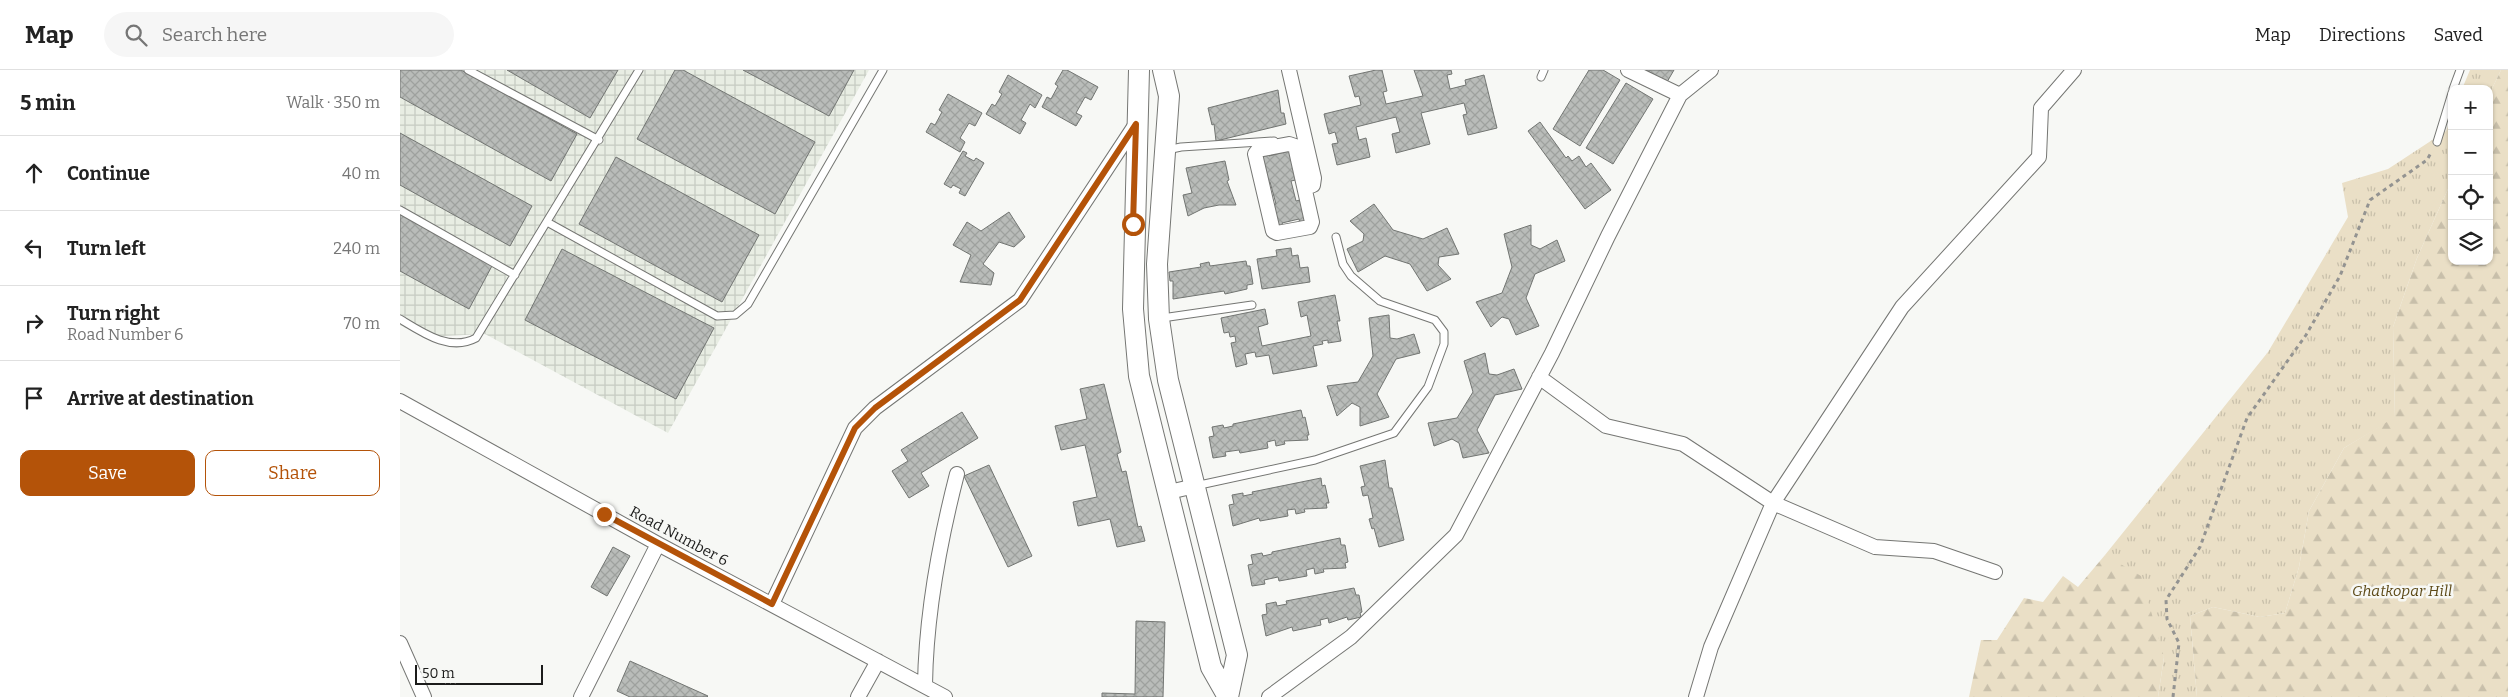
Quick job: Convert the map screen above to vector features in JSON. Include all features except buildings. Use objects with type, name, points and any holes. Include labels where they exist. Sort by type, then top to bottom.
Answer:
[{"type":"street","points":[[1139,70],[1135,171],[1134,320],[1139,376],[1211,667],[1228,697]]},
{"type":"street","points":[[1163,70],[1169,96],[1157,264],[1159,319],[1168,380],[1237,656],[1228,697]]},
{"type":"street","points":[[1289,70],[1314,178],[1313,185],[1306,188]]},
{"type":"street","points":[[1628,70],[1680,95]]},
{"type":"street","points":[[1269,697],[1351,637],[1456,535],[1539,377],[1680,95],[1711,70]]},
{"type":"street","points":[[1696,697],[1711,647],[1773,503],[1902,308],[2039,157],[2041,108],[2074,70]]},
{"type":"street","points":[[772,604],[855,428],[875,408],[1020,300],[1136,124]]},
{"type":"street","points":[[1289,144],[1295,146],[1306,188],[1312,222],[1310,227],[1277,234],[1273,231],[1255,154],[1258,150],[1289,144]]},
{"type":"street","points":[[1135,171],[1163,160]]},
{"type":"street","points":[[1134,320],[1159,319]]},
{"type":"street","points":[[1539,377],[1606,426],[1683,444],[1773,503],[1876,547],[1934,550],[1995,572]]},
{"type":"street","name":"Road Number 6","points":[[400,400],[658,544],[945,697]]},
{"type":"street","points":[[924,685],[926,640],[940,543],[957,474]]},
{"type":"street","points":[[1168,492],[1195,486]]},
{"type":"street","points":[[581,697],[658,544]]},
{"type":"street","points":[[1193,597],[1221,592]]},
{"type":"street","points":[[400,643],[424,697]]},
{"type":"street","points":[[858,697],[878,661]]},
{"type":"lane","points":[[468,70],[598,140]]},
{"type":"lane","points":[[400,319],[432,338],[464,345],[476,338],[639,70]]},
{"type":"lane","points":[[547,222],[718,316],[735,314],[748,304],[883,70]]},
{"type":"lane","points":[[2454,85],[2460,70]]},
{"type":"lane","points":[[2437,142],[2448,106]]},
{"type":"lane","points":[[1163,160],[1181,147],[1274,141]]},
{"type":"lane","points":[[400,210],[515,275]]},
{"type":"lane","points":[[1195,486],[1315,460],[1394,432],[1428,387],[1444,344],[1444,332],[1436,320],[1380,301],[1351,276],[1343,264],[1336,237]]},
{"type":"lane","points":[[1159,319],[1252,306]]},
{"type":"path","points":[[2172,697],[2179,643],[2167,619],[2166,600],[2200,547],[2246,418],[2306,335],[2335,284],[2370,200],[2427,160],[2437,142]]},
{"type":"shaded area","points":[[400,70],[869,70],[668,433],[485,334],[423,337],[400,325]]},
{"type":"green space","points":[[2470,70],[2501,70],[2493,87],[2493,85],[2464,85]]},
{"type":"green space","name":"Ghatkopar Hill","points":[[2501,70],[2508,70],[2508,697],[2197,697],[2190,616],[2213,607],[2260,617],[2285,613],[2299,567],[2309,511],[2344,448],[2395,417],[2393,327],[2417,258],[2448,189],[2448,265],[2493,265],[2493,87]]},
{"type":"green space","points":[[2448,126],[2448,189],[2417,258],[2393,327],[2395,418],[2344,448],[2309,511],[2299,567],[2285,613],[2260,617],[2213,607],[2190,616],[2197,697],[2158,697],[2164,657],[2105,555],[2268,352],[2348,217],[2342,183],[2388,169],[2446,131]]},
{"type":"green space","points":[[2105,555],[2141,576],[2164,657],[2158,697],[1969,697],[1981,640],[1997,640],[2024,598],[2043,602],[2063,576],[2078,587]]},
{"type":"route","points":[[604,514],[772,604],[855,428],[875,408],[1020,300],[1136,124],[1133,224]]}]
